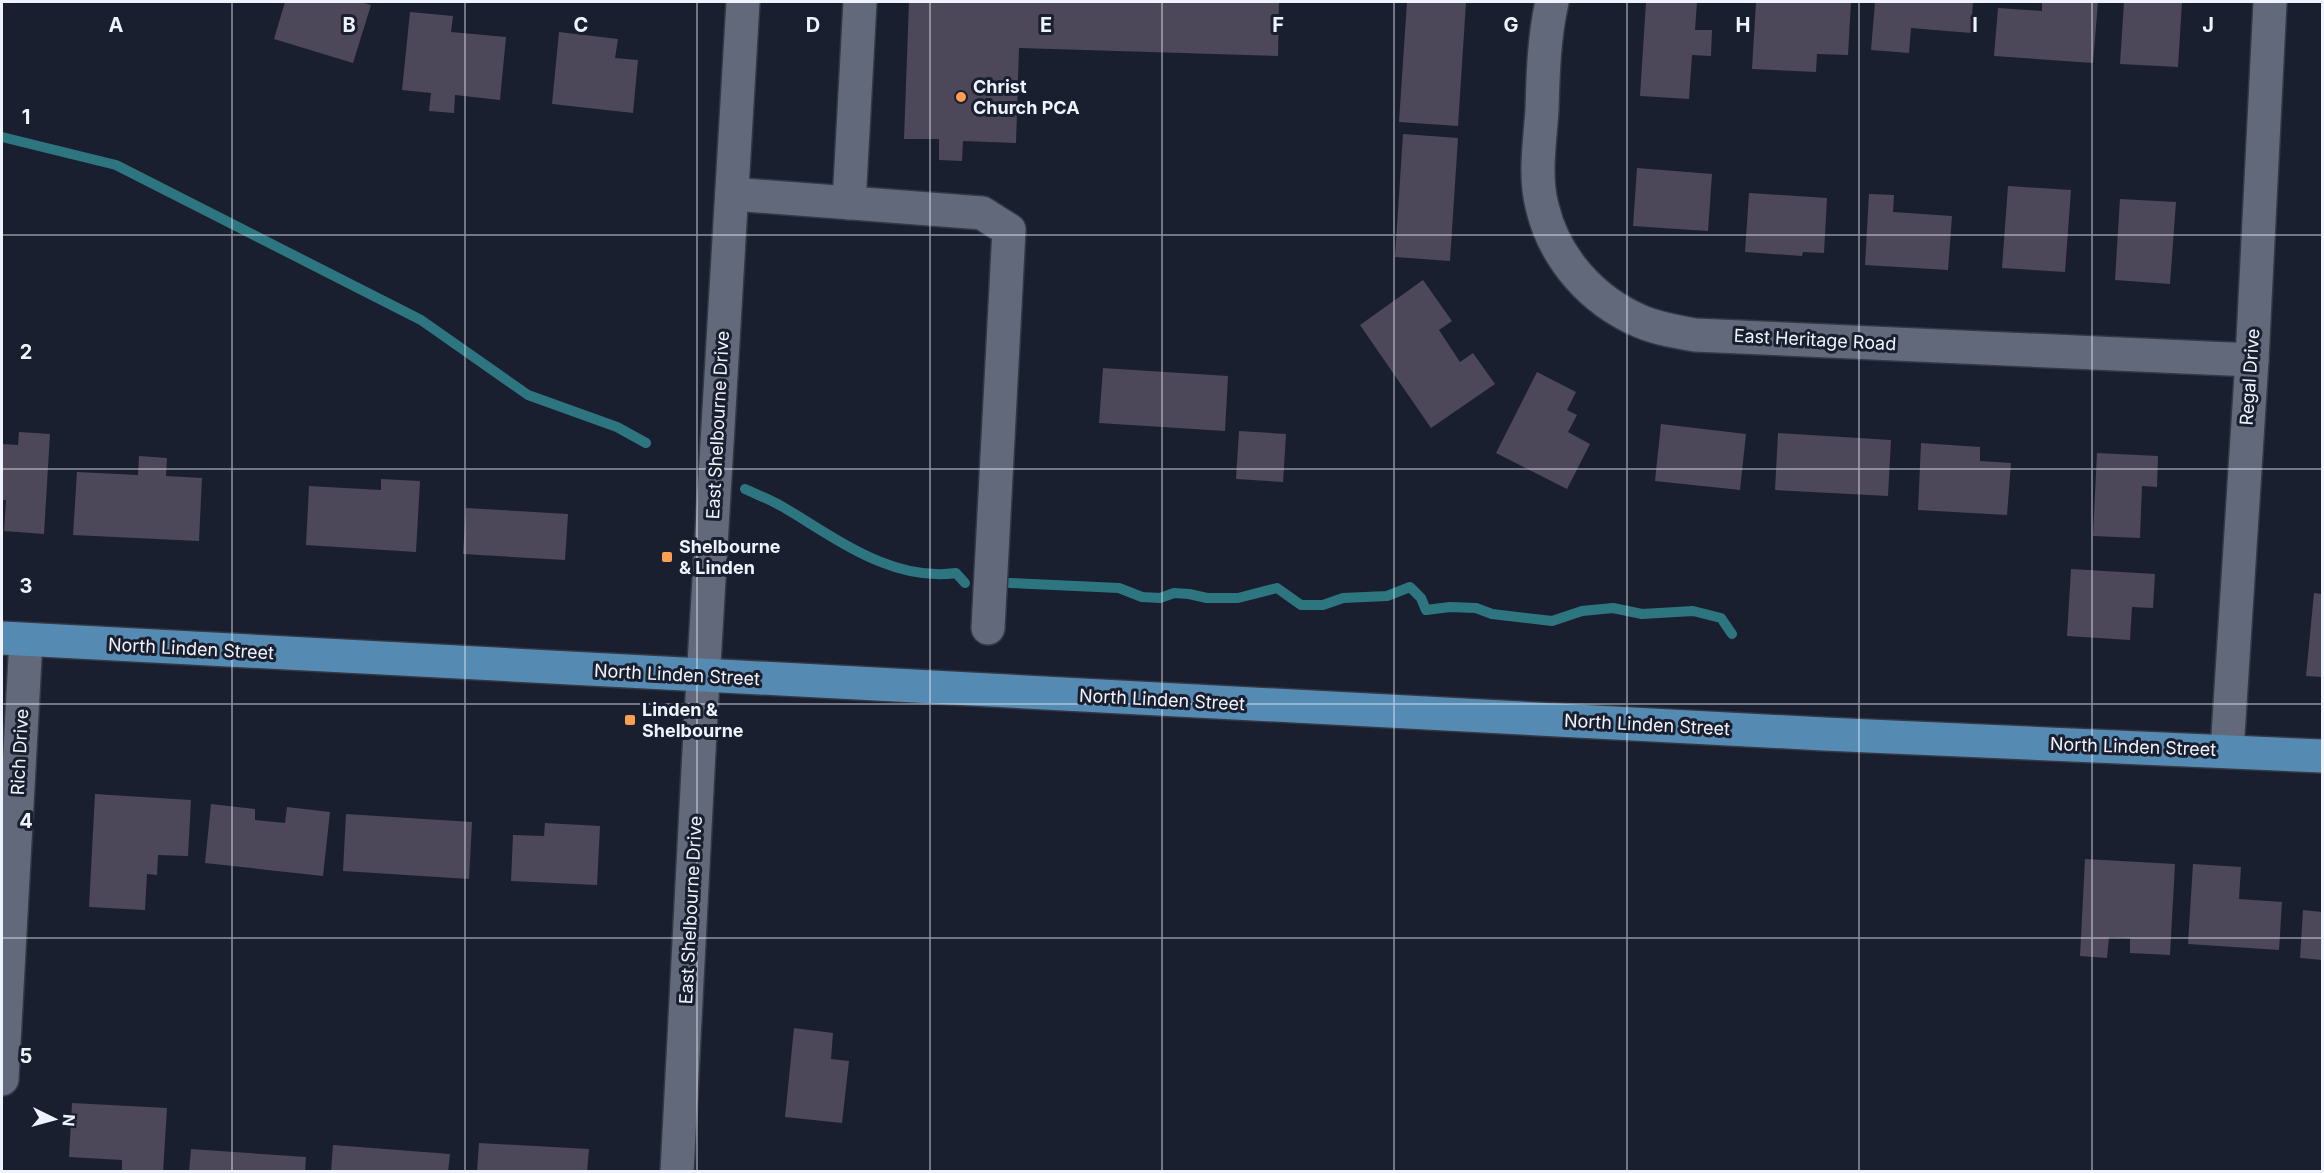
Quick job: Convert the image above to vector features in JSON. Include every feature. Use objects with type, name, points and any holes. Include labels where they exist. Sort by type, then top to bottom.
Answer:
[{"type":"main road","name":"North Linden Street","points":[[14,639],[1824,734],[2322,756]]},
{"type":"street","name":"East Shelbourne Drive","points":[[677,1172],[743,2]]},
{"type":"street","points":[[849,203],[860,2]]},
{"type":"street","name":"East Heritage Road","points":[[1552,2],[1548,17],[1542,104],[1538,179],[1541,204],[1549,230],[1575,275],[1618,310],[1642,322],[1666,330],[1695,335],[2252,360]]},
{"type":"street","name":"Regal Drive","points":[[2227,751],[2252,360],[2270,2]]},
{"type":"street","points":[[732,194],[982,213],[1009,230],[988,628]]},
{"type":"street","name":"Rich Drive","points":[[2,1079],[14,639]]},
{"type":"building","points":[[285,2],[360,2],[371,5],[353,63],[274,39]]},
{"type":"building","name":"Christ Church PCA","points":[[909,2],[1279,2],[1278,56],[1019,48],[1016,143],[963,141],[962,161],[939,160],[939,139],[904,139]]},
{"type":"building","points":[[1407,2],[1466,2],[1458,126],[1399,122]]},
{"type":"building","points":[[1646,2],[1697,2],[1695,30],[1712,30],[1711,56],[1692,55],[1689,99],[1640,96]]},
{"type":"building","points":[[1756,2],[1851,2],[1848,55],[1817,54],[1816,72],[1752,69]]},
{"type":"building","points":[[1875,2],[1973,2],[1971,33],[1911,28],[1909,53],[1871,50]]},
{"type":"building","points":[[2042,2],[2098,2],[2093,63],[1994,56],[1998,8],[2042,11]]},
{"type":"building","points":[[2124,2],[2182,2],[2178,67],[2120,64]]},
{"type":"building","points":[[410,12],[453,16],[451,32],[506,37],[500,100],[455,95],[454,113],[429,111],[431,93],[402,90]]},
{"type":"building","points":[[559,32],[618,39],[615,58],[638,60],[633,113],[552,104]]},
{"type":"building","points":[[1403,134],[1458,138],[1450,261],[1395,257]]},
{"type":"building","points":[[1637,168],[1712,174],[1708,231],[1633,226]]},
{"type":"building","points":[[2008,186],[2071,190],[2065,272],[2002,268]]},
{"type":"building","points":[[1749,193],[1827,198],[1824,253],[1803,252],[1802,256],[1745,252]]},
{"type":"building","points":[[1869,194],[1894,195],[1893,212],[1952,216],[1948,270],[1865,265]]},
{"type":"building","points":[[2120,199],[2176,202],[2170,284],[2115,280]]},
{"type":"building","points":[[1423,280],[1452,321],[1439,330],[1460,362],[1473,353],[1495,384],[1431,428],[1360,325]]},
{"type":"building","points":[[1103,368],[1228,376],[1225,431],[1099,423]]},
{"type":"building","points":[[1537,372],[1576,392],[1567,410],[1577,415],[1568,432],[1590,444],[1567,489],[1496,453]]},
{"type":"building","points":[[1661,424],[1746,434],[1740,490],[1655,481]]},
{"type":"building","points":[[1239,431],[1286,434],[1283,482],[1236,479]]},
{"type":"building","points":[[19,432],[50,434],[44,534],[4,531],[6,500],[2,500],[2,444],[18,445]]},
{"type":"building","points":[[1778,433],[1891,440],[1888,496],[1775,490]]},
{"type":"building","points":[[1921,443],[1980,447],[1980,461],[2011,463],[2007,515],[1918,510]]},
{"type":"building","points":[[2097,453],[2158,456],[2157,487],[2142,486],[2140,538],[2093,536]]},
{"type":"building","points":[[139,456],[167,458],[166,476],[202,478],[199,541],[73,535],[77,472],[138,475]]},
{"type":"building","points":[[381,479],[420,481],[416,552],[306,545],[309,486],[381,490]]},
{"type":"building","points":[[466,508],[568,514],[565,560],[463,554]]},
{"type":"building","points":[[2071,569],[2155,574],[2153,608],[2132,607],[2130,640],[2067,636]]},
{"type":"building","points":[[2314,593],[2322,594],[2322,677],[2306,676]]},
{"type":"building","points":[[95,794],[191,800],[188,856],[158,855],[157,875],[147,874],[145,910],[89,907]]},
{"type":"building","points":[[211,804],[255,809],[255,820],[285,823],[287,807],[330,812],[323,876],[205,863]]},
{"type":"building","points":[[346,814],[472,822],[469,879],[343,871]]},
{"type":"building","points":[[545,823],[600,826],[597,885],[511,881],[513,835],[544,836]]},
{"type":"building","points":[[2085,859],[2175,864],[2170,955],[2130,953],[2130,938],[2109,937],[2107,958],[2080,956]]},
{"type":"building","points":[[2193,864],[2241,867],[2239,899],[2282,902],[2279,950],[2188,944]]},
{"type":"building","points":[[2303,910],[2322,912],[2322,960],[2300,958]]},
{"type":"building","points":[[794,1028],[833,1033],[831,1059],[849,1061],[842,1123],[785,1117]]},
{"type":"building","points":[[72,1103],[167,1108],[163,1172],[122,1172],[122,1160],[69,1157]]},
{"type":"building","points":[[479,1143],[589,1149],[587,1172],[477,1172]]},
{"type":"building","points":[[333,1145],[450,1154],[448,1172],[331,1172]]},
{"type":"building","points":[[191,1149],[306,1157],[305,1172],[189,1172]]},
{"type":"waterway","points":[[2,137],[116,165],[421,320],[528,395],[617,427],[646,443]]},
{"type":"waterway","points":[[745,489],[778,504],[865,555],[909,571],[932,574],[956,573],[965,583]]},
{"type":"waterway","points":[[1010,583],[1119,588],[1142,597],[1160,598],[1174,593],[1207,598],[1238,598],[1277,588],[1301,605],[1323,605],[1343,598],[1387,596],[1410,587],[1421,598],[1426,610],[1450,607],[1476,608],[1492,614],[1552,621],[1582,611],[1613,608],[1642,614],[1693,611],[1721,618],[1732,634]]},
{"type":"place","name":"Christ Church PCA","points":[[961,97]]},
{"type":"place","name":"Shelbourne & Linden","points":[[667,557]]},
{"type":"place","name":"Linden & Shelbourne","points":[[630,720]]}]
